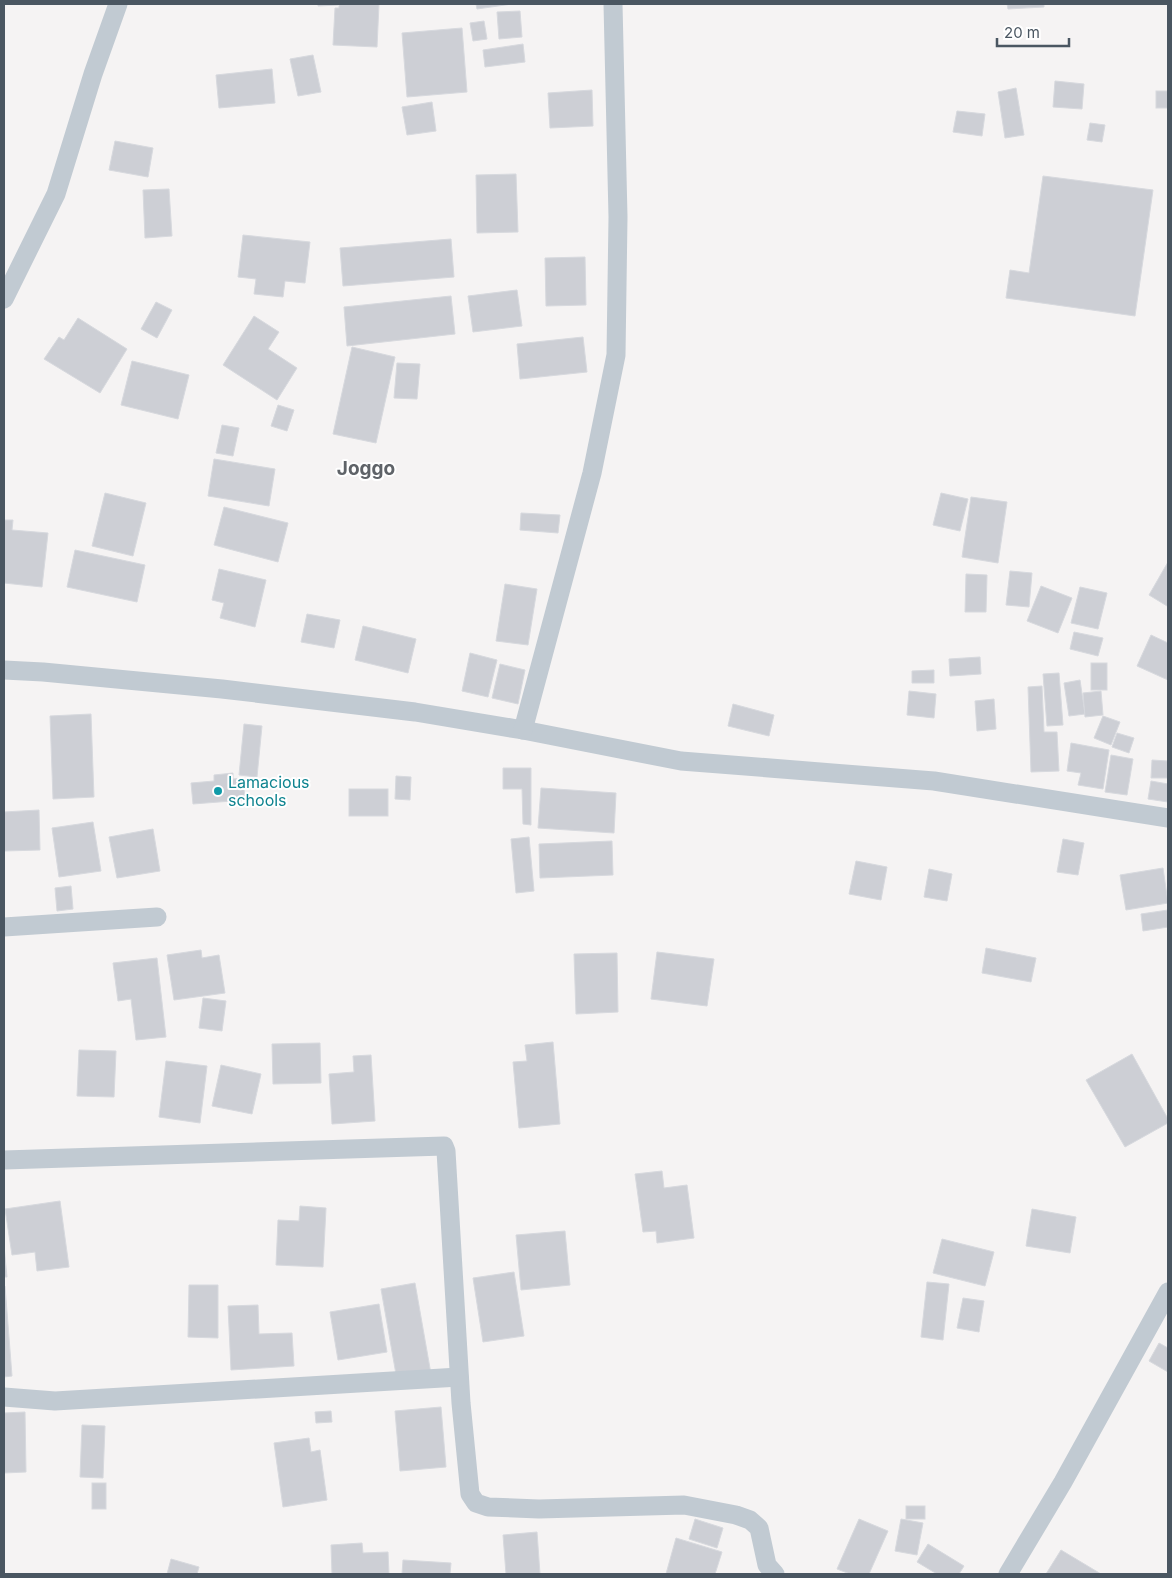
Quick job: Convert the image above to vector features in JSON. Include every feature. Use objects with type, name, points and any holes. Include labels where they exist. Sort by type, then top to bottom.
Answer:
[{"type":"street","points":[[4,299],[56,194],[93,74],[118,4]]},
{"type":"street","points":[[523,730],[592,473],[616,355],[618,217],[613,4]]},
{"type":"street","points":[[4,670],[222,689],[415,712],[523,730],[680,761],[934,781],[1168,818]]},
{"type":"street","points":[[4,927],[157,917]]},
{"type":"street","points":[[4,1160],[444,1146],[446,1151],[459,1377],[470,1494],[476,1503],[488,1507],[539,1509],[684,1505],[736,1515],[750,1520],[759,1528],[767,1565],[774,1574]]},
{"type":"street","points":[[1008,1574],[1063,1482],[1168,1292]]},
{"type":"street","points":[[4,1397],[55,1402],[459,1377]]},
{"type":"building","points":[[318,4],[338,4],[338,5],[318,6]]},
{"type":"building","points":[[339,4],[379,4],[377,47],[333,45],[335,8],[339,8]]},
{"type":"building","points":[[476,4],[512,4],[477,9]]},
{"type":"building","points":[[1007,4],[1044,4],[1044,7],[1008,9]]},
{"type":"building","points":[[520,11],[522,37],[499,39],[497,12]]},
{"type":"building","points":[[484,21],[487,39],[473,41],[470,23]]},
{"type":"building","points":[[462,28],[467,92],[407,97],[402,33]]},
{"type":"building","points":[[523,44],[525,62],[485,67],[483,50]]},
{"type":"building","points":[[313,55],[321,92],[298,96],[290,59]]},
{"type":"building","points":[[272,69],[275,103],[219,108],[216,75]]},
{"type":"building","points":[[1055,81],[1084,84],[1082,109],[1053,107]]},
{"type":"building","points":[[1016,88],[1024,135],[1005,138],[998,92]]},
{"type":"building","points":[[592,90],[593,126],[550,128],[548,93]]},
{"type":"building","points":[[1156,91],[1168,91],[1168,108],[1156,108]]},
{"type":"building","points":[[432,102],[436,131],[407,135],[402,107]]},
{"type":"building","points":[[957,111],[985,114],[982,136],[953,132]]},
{"type":"building","points":[[1090,123],[1105,125],[1102,142],[1087,140]]},
{"type":"building","points":[[115,141],[153,148],[148,177],[109,170]]},
{"type":"building","points":[[516,174],[518,232],[477,233],[476,175]]},
{"type":"building","points":[[1043,176],[1153,190],[1135,316],[1006,298],[1010,270],[1029,273]]},
{"type":"building","points":[[169,189],[172,236],[145,238],[143,190]]},
{"type":"building","points":[[243,235],[310,242],[305,283],[285,281],[283,297],[254,294],[256,279],[238,277]]},
{"type":"building","points":[[451,239],[454,277],[343,286],[340,248]]},
{"type":"building","points":[[585,257],[586,305],[546,306],[545,258]]},
{"type":"building","points":[[517,290],[522,326],[473,332],[468,296]]},
{"type":"building","points":[[451,296],[455,334],[347,346],[344,307]]},
{"type":"building","points":[[156,302],[172,310],[157,338],[141,329]]},
{"type":"building","points":[[254,316],[279,332],[268,349],[297,368],[277,400],[223,365]]},
{"type":"building","points":[[78,318],[127,349],[100,393],[44,359],[59,337],[64,340]]},
{"type":"building","points":[[583,337],[587,372],[520,379],[517,344]]},
{"type":"building","points":[[352,347],[395,357],[376,443],[333,434]]},
{"type":"building","points":[[132,361],[189,375],[178,419],[121,405]]},
{"type":"building","points":[[397,363],[420,364],[417,399],[394,398]]},
{"type":"building","points":[[278,405],[294,410],[287,431],[271,426]]},
{"type":"building","points":[[222,425],[239,428],[233,456],[216,453]]},
{"type":"building","points":[[214,459],[275,469],[269,506],[208,496]]},
{"type":"building","points":[[105,493],[146,503],[133,556],[92,546]]},
{"type":"building","points":[[941,493],[968,499],[960,531],[933,525]]},
{"type":"building","points":[[971,497],[1007,502],[998,563],[962,557]]},
{"type":"building","points":[[224,507],[288,523],[278,562],[214,545]]},
{"type":"building","points":[[521,513],[560,515],[558,533],[520,530]]},
{"type":"building","points":[[4,520],[13,520],[12,530],[48,533],[42,587],[4,583]]},
{"type":"building","points":[[75,550],[145,565],[137,602],[67,587]]},
{"type":"building","points":[[1168,562],[1168,604],[1167,606],[1149,595]]},
{"type":"building","points":[[219,569],[266,580],[255,627],[220,618],[224,603],[212,600]]},
{"type":"building","points":[[1010,571],[1032,573],[1029,607],[1006,605]]},
{"type":"building","points":[[966,574],[987,575],[986,612],[965,612]]},
{"type":"building","points":[[505,584],[537,589],[528,645],[496,641]]},
{"type":"building","points":[[1041,586],[1072,598],[1058,633],[1027,621]]},
{"type":"building","points":[[1080,587],[1107,593],[1098,629],[1071,623]]},
{"type":"building","points":[[307,614],[340,620],[334,648],[301,642]]},
{"type":"building","points":[[363,626],[416,639],[408,673],[355,660]]},
{"type":"building","points":[[1074,632],[1103,638],[1098,656],[1070,649]]},
{"type":"building","points":[[1151,635],[1168,643],[1168,680],[1137,666]]},
{"type":"building","points":[[470,653],[497,660],[488,697],[462,691]]},
{"type":"building","points":[[980,657],[981,674],[950,676],[949,659]]},
{"type":"building","points":[[1091,663],[1107,663],[1107,690],[1091,690]]},
{"type":"building","points":[[500,664],[525,670],[518,704],[492,698]]},
{"type":"building","points":[[934,670],[934,683],[912,683],[912,671]]},
{"type":"building","points":[[1059,673],[1063,725],[1047,726],[1043,674]]},
{"type":"building","points":[[1080,680],[1085,714],[1069,716],[1064,683]]},
{"type":"building","points":[[1042,686],[1044,732],[1057,732],[1059,771],[1031,772],[1028,687]]},
{"type":"building","points":[[909,691],[936,694],[934,718],[907,715]]},
{"type":"building","points":[[1101,691],[1103,715],[1085,717],[1083,693]]},
{"type":"building","points":[[994,699],[996,729],[977,731],[975,701]]},
{"type":"building","points":[[733,704],[774,715],[769,736],[728,726]]},
{"type":"building","points":[[91,714],[94,797],[53,799],[50,716]]},
{"type":"building","points":[[1103,716],[1120,722],[1111,745],[1094,738]]},
{"type":"building","points":[[244,724],[262,726],[257,777],[239,775]]},
{"type":"building","points":[[1117,733],[1134,738],[1129,753],[1112,747]]},
{"type":"building","points":[[1071,743],[1109,750],[1103,789],[1078,785],[1081,773],[1067,771]]},
{"type":"building","points":[[1111,755],[1133,759],[1127,795],[1105,792]]},
{"type":"building","points":[[1152,760],[1168,761],[1168,778],[1151,778]]},
{"type":"building","points":[[503,768],[531,768],[531,825],[523,824],[522,789],[503,789]]},
{"type":"building","name":"Lamacious schools","points":[[233,773],[233,779],[243,778],[245,800],[193,804],[191,783],[214,781],[214,775]]},
{"type":"building","points":[[396,776],[411,777],[410,800],[395,799]]},
{"type":"building","points":[[1151,781],[1168,784],[1168,802],[1148,799]]},
{"type":"building","points":[[541,788],[616,793],[614,833],[538,828]]},
{"type":"building","points":[[349,789],[388,789],[388,816],[349,816]]},
{"type":"building","points":[[39,810],[40,850],[4,851],[4,812]]},
{"type":"building","points":[[93,822],[101,871],[59,877],[52,828]]},
{"type":"building","points":[[153,829],[160,871],[117,878],[109,837]]},
{"type":"building","points":[[529,837],[534,891],[516,893],[511,839]]},
{"type":"building","points":[[1063,839],[1084,843],[1078,875],[1057,872]]},
{"type":"building","points":[[612,841],[613,875],[540,878],[539,844]]},
{"type":"building","points":[[856,861],[887,867],[881,900],[849,894]]},
{"type":"building","points":[[1163,868],[1168,903],[1126,910],[1120,875]]},
{"type":"building","points":[[929,869],[952,874],[947,901],[924,897]]},
{"type":"building","points":[[71,886],[73,909],[57,911],[55,888]]},
{"type":"building","points":[[1168,910],[1168,927],[1143,931],[1141,914]]},
{"type":"building","points":[[986,948],[1036,958],[1031,982],[982,973]]},
{"type":"building","points":[[201,950],[202,958],[219,955],[225,993],[174,1000],[167,955]]},
{"type":"building","points":[[657,952],[714,959],[707,1006],[651,999]]},
{"type":"building","points":[[617,953],[618,1012],[576,1014],[574,954]]},
{"type":"building","points":[[157,958],[166,1037],[136,1040],[131,999],[118,1001],[113,963]]},
{"type":"building","points":[[203,998],[226,1001],[222,1031],[199,1028]]},
{"type":"building","points":[[553,1042],[560,1124],[519,1128],[513,1062],[527,1061],[525,1045]]},
{"type":"building","points":[[320,1043],[321,1083],[273,1084],[272,1044]]},
{"type":"building","points":[[79,1050],[116,1051],[114,1097],[77,1096]]},
{"type":"building","points":[[1132,1054],[1168,1119],[1168,1123],[1125,1147],[1086,1080]]},
{"type":"building","points":[[371,1055],[375,1121],[332,1124],[329,1074],[354,1072],[353,1056]]},
{"type":"building","points":[[166,1061],[207,1066],[200,1123],[159,1117]]},
{"type":"building","points":[[221,1065],[261,1074],[252,1114],[212,1106]]},
{"type":"building","points":[[662,1171],[664,1188],[687,1185],[694,1238],[657,1243],[656,1231],[643,1232],[635,1174]]},
{"type":"building","points":[[60,1201],[69,1267],[37,1271],[35,1252],[12,1255],[5,1209]]},
{"type":"building","points":[[300,1206],[326,1208],[323,1267],[276,1265],[278,1220],[299,1221]]},
{"type":"building","points":[[1032,1209],[1076,1217],[1070,1253],[1026,1246]]},
{"type":"building","points":[[565,1231],[570,1285],[521,1290],[516,1235]]},
{"type":"building","points":[[942,1239],[994,1252],[985,1286],[933,1273]]},
{"type":"building","points":[[4,1246],[7,1277],[4,1277]]},
{"type":"building","points":[[514,1272],[524,1336],[483,1342],[473,1278]]},
{"type":"building","points":[[927,1282],[949,1284],[943,1340],[921,1337]]},
{"type":"building","points":[[415,1283],[431,1374],[397,1380],[381,1289]]},
{"type":"building","points":[[189,1285],[218,1285],[218,1338],[188,1337]]},
{"type":"building","points":[[4,1286],[12,1376],[4,1377]]},
{"type":"building","points":[[963,1298],[984,1301],[979,1332],[957,1328]]},
{"type":"building","points":[[379,1304],[387,1352],[338,1360],[330,1312]]},
{"type":"building","points":[[258,1305],[259,1334],[292,1333],[294,1366],[231,1370],[228,1306]]},
{"type":"building","points":[[1159,1343],[1168,1348],[1168,1372],[1149,1361]]},
{"type":"building","points":[[441,1407],[446,1467],[400,1471],[395,1411]]},
{"type":"building","points":[[331,1411],[332,1422],[316,1423],[315,1412]]},
{"type":"building","points":[[25,1412],[26,1472],[4,1473],[4,1413]]},
{"type":"building","points":[[82,1425],[105,1426],[103,1478],[80,1477]]},
{"type":"building","points":[[309,1438],[311,1452],[320,1450],[327,1500],[283,1507],[274,1443]]},
{"type":"building","points":[[92,1483],[106,1483],[106,1509],[92,1509]]},
{"type":"building","points":[[906,1506],[925,1506],[925,1519],[906,1519]]},
{"type":"building","points":[[695,1519],[723,1528],[717,1548],[689,1539]]},
{"type":"building","points":[[859,1519],[888,1531],[869,1574],[850,1574],[837,1569]]},
{"type":"building","points":[[901,1519],[923,1523],[917,1555],[895,1551]]},
{"type":"building","points":[[537,1532],[540,1574],[506,1574],[503,1535]]},
{"type":"building","points":[[676,1538],[722,1552],[715,1574],[666,1574]]},
{"type":"building","points":[[362,1543],[363,1553],[388,1552],[389,1574],[332,1574],[331,1545]]},
{"type":"building","points":[[928,1544],[964,1566],[959,1574],[937,1574],[917,1562]]},
{"type":"building","points":[[1061,1550],[1101,1574],[1046,1574]]},
{"type":"building","points":[[171,1559],[199,1567],[197,1574],[167,1574]]},
{"type":"building","points":[[403,1560],[451,1563],[450,1574],[402,1574]]},
{"type":"place","name":"Lamacious schools","points":[[218,791]]},
{"type":"district","name":"Joggo","points":[[366,468]]}]
